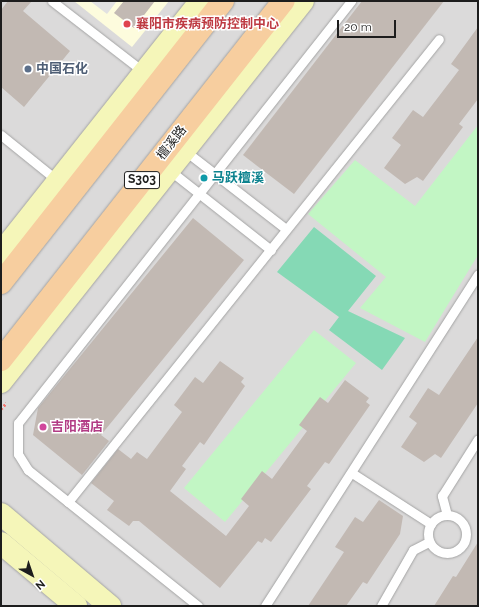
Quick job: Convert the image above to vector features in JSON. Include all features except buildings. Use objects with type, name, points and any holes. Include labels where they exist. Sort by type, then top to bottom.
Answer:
[{"type":"main road","points":[[1,283],[223,1]]},
{"type":"main road","name":"檀溪路","points":[[1,360],[179,146],[284,1]]},
{"type":"street","points":[[1,253],[200,1]]},
{"type":"street","points":[[179,146],[303,1]]},
{"type":"street","points":[[1,382],[163,165]]},
{"type":"street","points":[[1,514],[110,606]]},
{"type":"street","points":[[1,543],[76,606]]},
{"type":"lane","points":[[52,1],[144,72]]},
{"type":"lane","points":[[198,606],[28,470],[18,454],[18,423],[352,1]]},
{"type":"lane","points":[[68,502],[439,39]]},
{"type":"lane","points":[[1,135],[58,181]]},
{"type":"lane","points":[[179,146],[286,229]]},
{"type":"lane","points":[[163,165],[271,250]]},
{"type":"lane","points":[[265,606],[352,473],[478,274]]},
{"type":"lane","points":[[447,515],[442,496],[478,439]]},
{"type":"lane","points":[[352,473],[431,524]]},
{"type":"lane","points":[[431,524],[447,515]]},
{"type":"lane","points":[[429,542],[444,554],[457,551],[465,542],[464,523],[447,515]]},
{"type":"lane","points":[[429,542],[431,524]]},
{"type":"lane","points":[[381,606],[412,550],[429,542]]},
{"type":"shaded area","points":[[1,1],[478,1],[478,606],[1,606]]},
{"type":"shaded area","name":"襄阳市疾病预防控制中心","points":[[74,1],[169,1],[132,47]]},
{"type":"shaded area","points":[[90,1],[117,1],[107,14]]},
{"type":"green space","points":[[478,125],[478,255],[425,342],[360,308],[386,277],[308,214],[355,160],[415,206]]},
{"type":"green space","points":[[314,227],[376,276],[348,311],[405,338],[382,370],[329,330],[339,317],[277,272]]},
{"type":"green space","points":[[314,330],[356,363],[225,522],[184,488]]},
{"type":"place","name":"襄阳市疾病预防控制中心","points":[[127,24]]},
{"type":"place","name":"中国石化","points":[[28,69]]},
{"type":"place","name":"马跃檀溪","points":[[204,178]]},
{"type":"place","name":"吉阳酒店","points":[[43,427]]}]
